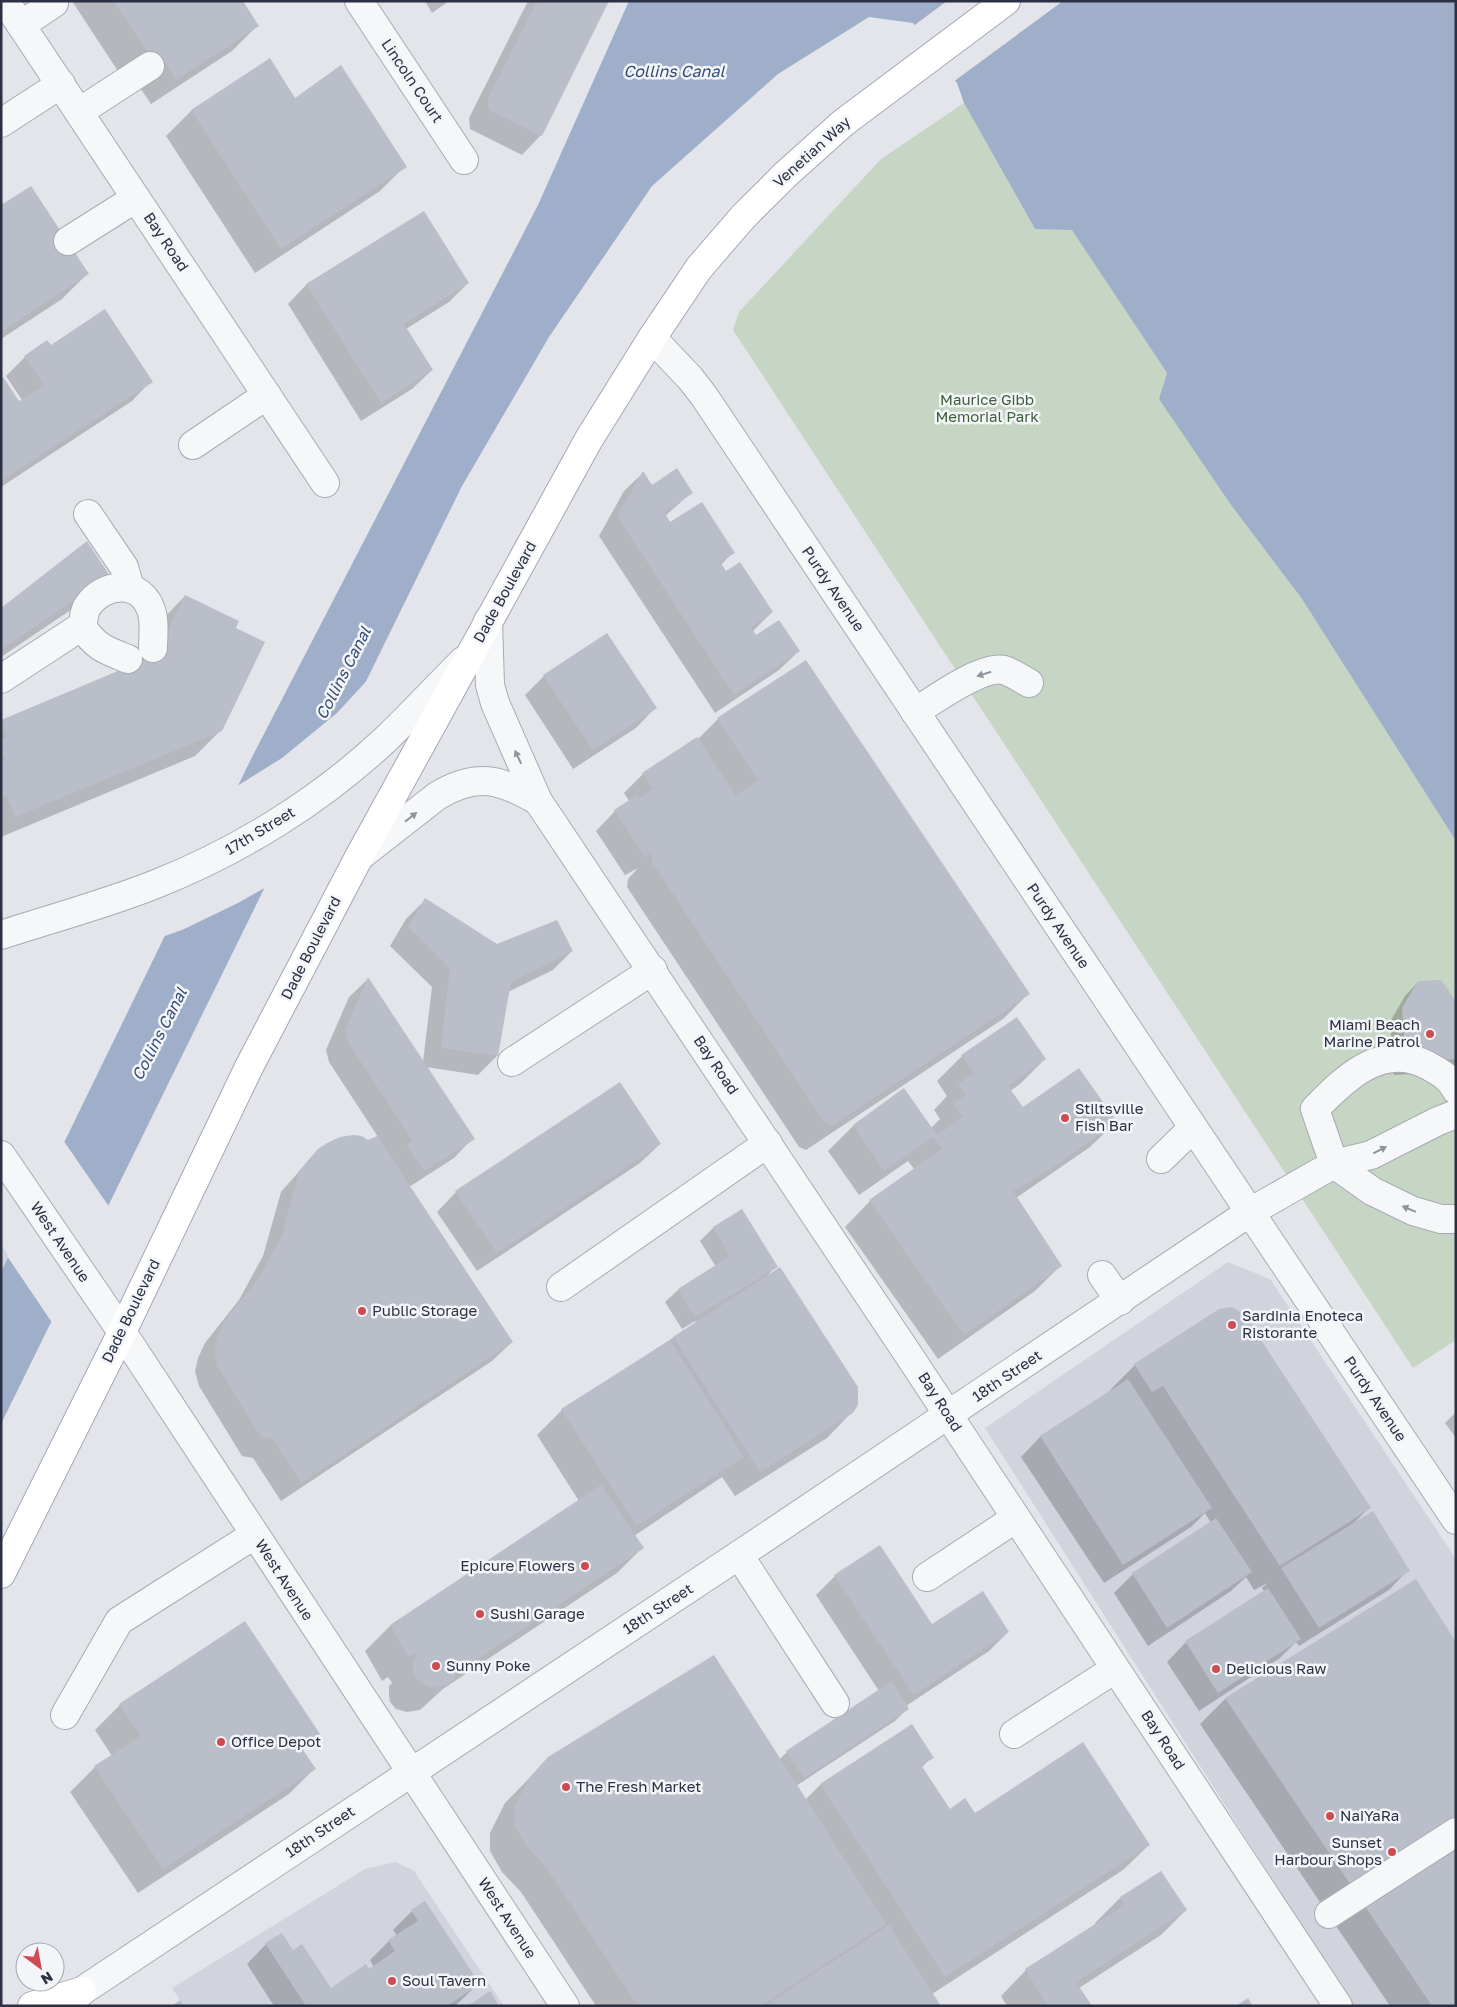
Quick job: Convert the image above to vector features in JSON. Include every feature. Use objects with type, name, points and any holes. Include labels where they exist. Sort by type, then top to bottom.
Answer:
[{"type":"main road","name":"Venetian Way","points":[[652,338],[699,268],[743,217],[791,170],[843,123],[1006,1]]},
{"type":"main road","name":"Dade Boulevard","points":[[1,1574],[122,1332],[249,1067],[359,857],[589,439],[652,338]]},
{"type":"main road","points":[[32,2006],[74,1999]]},
{"type":"street","name":"Bay Road","points":[[6,1],[325,483]]},
{"type":"street","points":[[21,25],[54,3]]},
{"type":"street","name":"Lincoln Court","points":[[363,3],[464,160]]},
{"type":"street","points":[[79,112],[150,66]]},
{"type":"street","points":[[1,123],[61,84]]},
{"type":"street","points":[[68,241],[136,198]]},
{"type":"street","name":"Purdy Avenue","points":[[652,338],[684,371],[704,396],[1456,1520]]},
{"type":"street","points":[[193,445],[267,395]]},
{"type":"street","points":[[88,514],[124,567],[130,588]]},
{"type":"street","points":[[128,659],[101,648],[90,639],[82,626],[86,608],[98,595],[113,587],[130,588],[143,596],[152,613],[153,648]]},
{"type":"street","name":"Bay Road","points":[[488,621],[490,685],[494,703],[538,801],[768,1143],[1338,2006]]},
{"type":"street","points":[[1,679],[82,626]]},
{"type":"street","name":"17th Street","points":[[1,935],[156,884],[242,843],[314,797],[362,760],[386,739],[472,651]]},
{"type":"street","points":[[915,712],[959,684],[992,671],[1003,670],[1029,683]]},
{"type":"street","name":"Bay Road","points":[[359,857],[438,796],[451,788],[467,782],[497,782],[516,787],[538,801]]},
{"type":"street","points":[[512,1062],[653,970]]},
{"type":"street","points":[[1456,1090],[1443,1074],[1418,1061],[1396,1057],[1365,1066],[1337,1086],[1315,1109],[1334,1164],[1372,1192],[1413,1211],[1441,1219],[1456,1219]]},
{"type":"street","name":"18th Street","points":[[74,1999],[411,1772],[1120,1301],[1250,1212],[1334,1164],[1371,1155],[1438,1121],[1456,1114]]},
{"type":"street","points":[[1160,1159],[1193,1128]]},
{"type":"street","points":[[561,1287],[768,1143]]},
{"type":"street","name":"West Avenue","points":[[1,1155],[122,1332],[565,2006]]},
{"type":"street","points":[[1102,1275],[1120,1301]]},
{"type":"street","points":[[927,1577],[1016,1518]]},
{"type":"street","points":[[65,1715],[120,1621],[254,1535]]},
{"type":"street","points":[[739,1555],[835,1703]]},
{"type":"street","points":[[1014,1734],[1115,1669]]},
{"type":"street","points":[[1329,1914],[1456,1832]]},
{"type":"shaded area","points":[[1,1244],[9,1257],[1,1272]]},
{"type":"shaded area","points":[[1228,1262],[1270,1279],[1456,1559],[1456,2006],[1353,2006],[985,1428]]},
{"type":"shaded area","points":[[396,1862],[414,1871],[504,2006],[184,2006],[172,1988],[365,1869]]},
{"type":"green space","name":"Maurice Gibb Memorial Park","points":[[964,103],[1035,229],[1072,229],[1167,373],[1160,399],[1231,505],[1302,599],[1456,841],[1456,1340],[1413,1368],[733,330],[739,312],[881,159]]},
{"type":"water","name":"Collins Canal","points":[[629,1],[1456,1],[1456,841],[1302,599],[1231,505],[1159,399],[1167,373],[1072,230],[1035,229],[964,103],[957,83],[913,23],[869,17],[778,74],[652,186],[549,337],[462,486],[1,1424],[1,1272],[251,759],[538,205]]},
{"type":"pier","points":[[947,1],[1063,1],[953,82],[912,27]]},
{"type":"pier","points":[[372,675],[268,886],[182,930],[162,937],[234,788],[282,758],[337,713]]},
{"type":"pier","points":[[63,1140],[110,1208],[53,1324],[7,1256]]},
{"type":"building","points":[[114,1],[243,1],[259,26],[176,80],[163,59],[155,64]]},
{"type":"building","points":[[537,1],[609,1],[542,136],[489,110],[488,98]]},
{"type":"building","points":[[270,58],[295,98],[341,65],[407,167],[281,249],[191,110]]},
{"type":"building","points":[[31,186],[89,274],[1,332],[1,205]]},
{"type":"building","points":[[424,211],[469,283],[404,324],[433,370],[381,403],[306,284]]},
{"type":"building","points":[[105,309],[153,382],[1,481],[1,378],[3,377],[19,401],[44,385],[24,356],[47,340],[51,345]]},
{"type":"building","points":[[677,468],[693,493],[664,512],[670,522],[702,502],[735,553],[720,562],[726,571],[740,562],[773,612],[751,627],[756,635],[779,620],[800,651],[734,695],[617,516],[643,471],[652,485]]},
{"type":"building","points":[[87,541],[110,576],[1,650],[1,608]]},
{"type":"building","points":[[185,595],[239,621],[236,628],[265,642],[222,731],[15,817],[6,795],[1,797],[1,761],[5,759],[1,750],[1,739],[7,737],[1,720],[156,655]]},
{"type":"building","points":[[607,633],[657,708],[593,750],[543,675]]},
{"type":"building","points":[[806,660],[1030,994],[832,1126],[824,1122],[652,862],[652,852],[645,857],[614,810],[637,795],[639,798],[653,789],[642,773],[697,737],[736,796],[758,780],[717,718]]},
{"type":"building","points":[[425,898],[497,944],[557,920],[573,951],[511,982],[498,1056],[441,1048],[450,968],[408,927]]},
{"type":"building","points":[[368,977],[475,1139],[424,1171],[406,1145],[412,1140],[348,1042],[345,1030]]},
{"type":"building","name":"Miami Beach Marine Patrol","points":[[1441,980],[1456,1001],[1456,1059],[1406,1063],[1402,1008],[1418,981]]},
{"type":"building","points":[[1017,1017],[1046,1059],[1008,1086],[1023,1107],[1079,1068],[1117,1122],[1051,1169],[1013,1191],[1062,1266],[964,1335],[869,1200],[942,1149],[933,1137],[884,1171],[853,1125],[904,1088],[937,1135],[963,1117],[953,1104],[966,1095],[958,1084],[974,1073],[961,1055]]},
{"type":"building","points":[[620,1082],[661,1144],[497,1253],[455,1191]]},
{"type":"building","name":"Public Storage","points":[[362,1136],[368,1140],[377,1136],[513,1342],[301,1483],[273,1439],[261,1437],[218,1367],[214,1351],[224,1322],[258,1279],[282,1236],[299,1171],[318,1149],[327,1143],[340,1137]]},
{"type":"building","points":[[742,1209],[778,1267],[695,1317],[678,1289],[730,1256],[713,1227]]},
{"type":"building","points":[[780,1267],[858,1387],[858,1405],[853,1413],[760,1472],[673,1337]]},
{"type":"building","points":[[1232,1307],[1244,1314],[1371,1508],[1280,1566],[1163,1386],[1152,1392],[1134,1364],[1219,1309]]},
{"type":"building","points":[[670,1340],[744,1457],[637,1526],[561,1409]]},
{"type":"building","points":[[1128,1379],[1212,1508],[1123,1565],[1040,1436]]},
{"type":"building","points":[[601,1485],[644,1548],[464,1668],[459,1659],[455,1661],[458,1671],[454,1680],[447,1685],[433,1688],[422,1684],[415,1677],[413,1671],[413,1660],[417,1657],[414,1653],[408,1657],[390,1625]]},
{"type":"building","points":[[1373,1511],[1410,1571],[1319,1628],[1281,1568]]},
{"type":"building","points":[[1216,1518],[1252,1572],[1167,1628],[1132,1573]]},
{"type":"building","points":[[880,1545],[932,1624],[983,1591],[1009,1632],[914,1695],[834,1575]]},
{"type":"building","name":"Sunset Harbour Shops","points":[[1416,1579],[1456,1642],[1456,2006],[1432,2006],[1225,1698]]},
{"type":"building","points":[[1268,1588],[1301,1639],[1218,1693],[1185,1641]]},
{"type":"building","name":"Office Depot","points":[[245,1621],[320,1734],[301,1747],[316,1769],[163,1869],[94,1766],[141,1736],[119,1704]]},
{"type":"building","points":[[714,1655],[886,1924],[760,2006],[638,2006],[546,1867],[527,1846],[514,1825],[514,1807],[530,1777],[548,1757]]},
{"type":"building","points":[[892,1681],[909,1709],[804,1778],[786,1751]]},
{"type":"building","points":[[912,1724],[934,1758],[921,1765],[950,1809],[965,1798],[975,1813],[1083,1742],[1150,1845],[945,1977],[820,1784]]},
{"type":"building","points":[[1161,1871],[1187,1910],[1076,1982],[1092,2006],[1048,2006],[1025,1969],[1125,1905],[1120,1897]]},
{"type":"building","points":[[425,1901],[480,1984],[447,2006],[306,2006],[265,1943],[282,1933],[293,1950],[302,1944],[331,1988],[366,1964],[369,1969],[395,1951],[388,1940],[418,1921],[411,1910]]},
{"type":"building","points":[[889,1925],[941,2006],[765,2006]]},
{"type":"building","points":[[490,1991],[499,2006],[468,2006]]},
{"type":"building","points":[[1248,1998],[1253,2006],[1236,2006]]},
{"type":"building","points":[[180,2000],[184,2006],[172,2006]]},
{"type":"place","name":"Miami Beach Marine Patrol","points":[[1430,1034]]},
{"type":"place","name":"Stiltsville Fish Bar","points":[[1065,1118]]},
{"type":"place","name":"Public Storage","points":[[362,1311]]},
{"type":"place","name":"Sardinia Enoteca Ristorante","points":[[1232,1325]]},
{"type":"place","name":"Epicure Flowers","points":[[585,1566]]},
{"type":"place","name":"Sushi Garage","points":[[480,1614]]},
{"type":"place","name":"Sunny Poke","points":[[436,1666]]},
{"type":"place","name":"Delicious Raw","points":[[1216,1669]]},
{"type":"place","name":"Office Depot","points":[[221,1742]]},
{"type":"place","name":"The Fresh Market","points":[[566,1787]]},
{"type":"place","name":"NaiYaRa","points":[[1330,1816]]},
{"type":"place","name":"Sunset Harbour Shops","points":[[1392,1852]]},
{"type":"place","name":"Soul Tavern","points":[[392,1981]]}]
